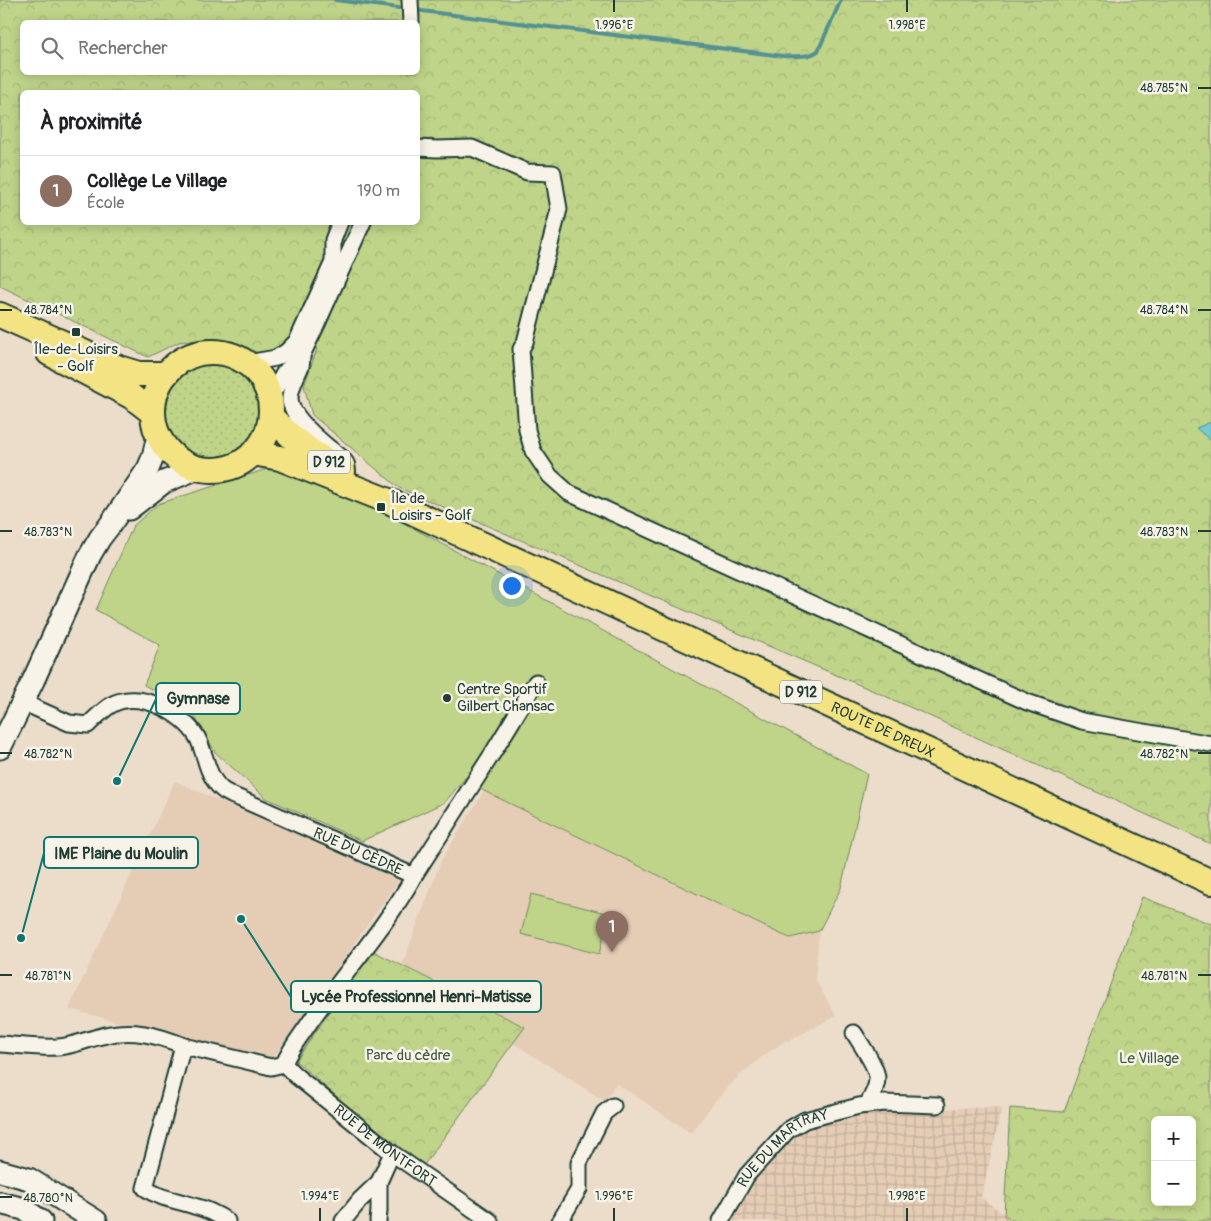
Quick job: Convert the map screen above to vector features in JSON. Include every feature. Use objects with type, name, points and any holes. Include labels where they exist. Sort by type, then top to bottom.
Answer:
[{"type":"main road","points":[[0,315],[119,368],[139,374],[166,374]]},
{"type":"main road","points":[[0,330],[52,354],[131,396],[153,413]]},
{"type":"main road","points":[[208,352],[225,353],[247,363],[265,384],[270,407],[267,431],[261,444],[253,453],[235,465],[217,470],[198,468],[183,462],[170,452],[158,436],[154,425],[154,399],[158,386],[166,374],[178,363],[192,355],[208,352]]},
{"type":"main road","name":"ROUTE DE DREUX","points":[[270,407],[293,438],[391,502]]},
{"type":"main road","points":[[0,748],[90,555],[148,469],[158,436]]},
{"type":"main road","name":"ROUTE DE DREUX","points":[[253,453],[280,458],[391,502],[1211,882]]},
{"type":"main road","points":[[110,525],[164,482],[198,468]]},
{"type":"main road","points":[[0,1171],[30,1179],[96,1221]]},
{"type":"main road","points":[[0,1203],[24,1210],[41,1221]]},
{"type":"street","points":[[410,0],[410,20]]},
{"type":"street","points":[[420,148],[472,148],[527,172],[553,173],[559,209],[526,342],[521,350],[527,430],[533,451],[550,476],[570,493],[1028,702],[1082,721],[1211,744]]},
{"type":"street","points":[[247,363],[276,358],[286,352],[297,341],[333,262],[333,240],[339,225]]},
{"type":"street","points":[[270,407],[284,373],[302,353],[317,324],[362,225]]},
{"type":"street","points":[[302,353],[302,364],[292,387],[290,401],[297,415],[305,424],[326,445],[346,461],[349,475]]},
{"type":"street","points":[[414,876],[536,682]]},
{"type":"street","name":"RUE DU CÈDRE","points":[[22,702],[69,723],[88,724],[111,705],[129,700],[144,700],[171,712],[185,722],[202,744],[212,777],[223,790],[414,876],[388,916],[287,1054],[284,1064]]},
{"type":"street","points":[[0,1044],[59,1047],[105,1035],[124,1032],[140,1033],[165,1038],[184,1046],[271,1066],[284,1064]]},
{"type":"street","points":[[854,1033],[875,1068],[878,1079],[867,1105]]},
{"type":"street","points":[[184,1046],[145,1188],[153,1194],[194,1206],[227,1221]]},
{"type":"street","name":"RUE DE MONTFORT","points":[[284,1064],[392,1153],[490,1221]]},
{"type":"street","name":"RUE DU MARTRAY","points":[[721,1221],[747,1175],[788,1130],[805,1120],[859,1106],[884,1103],[937,1105]]},
{"type":"street","points":[[560,1221],[579,1189],[579,1163],[604,1113],[614,1106]]},
{"type":"street","points":[[344,1221],[360,1200],[378,1182],[392,1153]]},
{"type":"street","points":[[378,1182],[378,1221]]},
{"type":"shaded area","points":[[175,781],[399,880],[271,1061],[69,1009]]},
{"type":"shaded area","points":[[484,791],[778,933],[790,938],[819,931],[815,979],[836,1016],[788,1041],[786,1040],[763,1056],[738,1077],[716,1100],[691,1133],[616,1083],[605,1101],[513,1043],[525,1027],[402,965],[441,861]]},
{"type":"shaded area","points":[[1002,1107],[981,1198],[1014,1221],[728,1221],[752,1178],[795,1133],[807,1127],[859,1111]]},
{"type":"green space","points":[[0,0],[1211,0],[1211,844],[883,695],[399,488],[312,415],[304,386],[317,349],[296,335],[268,356],[216,339],[179,342],[148,357],[0,286]]},
{"type":"green space","points":[[211,364],[229,368],[245,378],[255,394],[259,412],[255,430],[245,446],[229,456],[211,460],[193,456],[177,446],[167,430],[163,412],[167,394],[177,378],[193,368]]},
{"type":"green space","name":"Centre Sportif Gilbert Chansac","points":[[270,468],[365,502],[867,774],[841,888],[819,931],[790,938],[778,933],[484,791],[465,778],[445,802],[362,841],[266,798],[215,752],[191,710],[144,685],[160,645],[96,610],[133,526],[158,504]]},
{"type":"green space","points":[[531,894],[609,914],[599,954],[521,934]]},
{"type":"green space","name":"Le Village","points":[[1142,897],[1211,924],[1211,1221],[1014,1221],[1004,1215],[1010,1108],[1064,1112]]},
{"type":"green space","name":"Parc du cèdre","points":[[371,950],[525,1027],[420,1170],[296,1061]]},
{"type":"water","points":[[1211,422],[1211,441],[1196,428]]},
{"type":"waterway","points":[[335,0],[407,9]]},
{"type":"waterway","points":[[414,10],[783,56],[806,56],[818,51],[841,0]]},
{"type":"place","name":"Île-de-Loisirs - Golf","points":[[76,332]]},
{"type":"place","name":"Île de Loisirs - Golf","points":[[381,507]]},
{"type":"place","name":"Centre Sportif Gilbert Chansac","points":[[447,698]]},
{"type":"place","name":"Gymnase","points":[[117,781]]},
{"type":"place","name":"Lycée Professionnel Henri-Matisse","points":[[241,919]]},
{"type":"place","name":"IME Plaine du Moulin","points":[[21,938]]},
{"type":"place","name":"Collège Le Village","points":[[612,952]]}]
